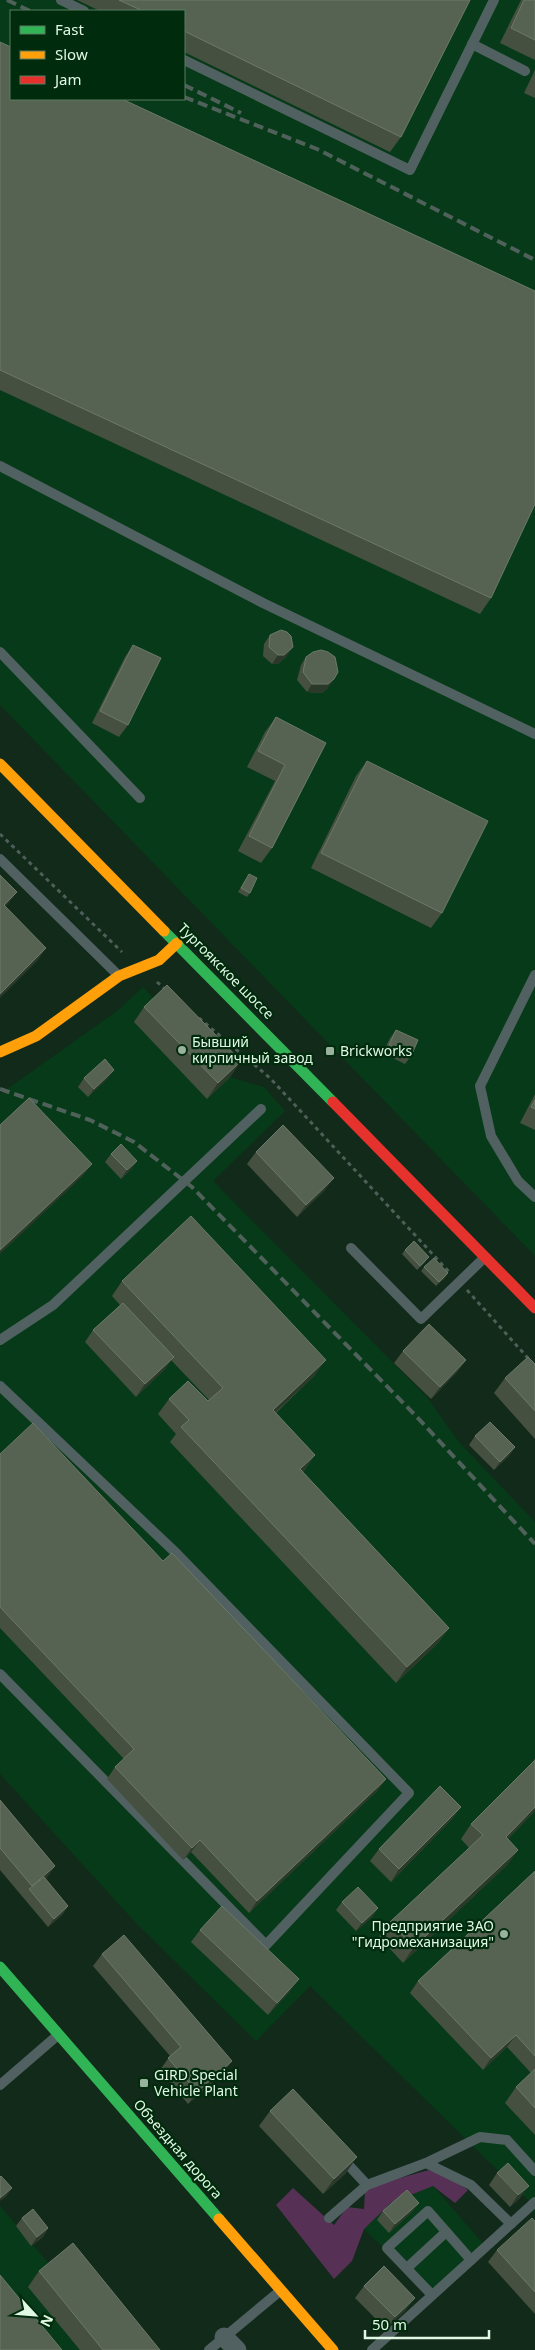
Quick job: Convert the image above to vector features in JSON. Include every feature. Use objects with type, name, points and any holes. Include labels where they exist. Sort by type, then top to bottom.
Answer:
[{"type":"main road","name":"Тургоякское шоссе","points":[[0,764],[535,1308]]},
{"type":"main road","points":[[0,1052],[36,1036],[119,976],[159,960],[177,943]]},
{"type":"main road","name":"Объездная дорога","points":[[0,1966],[10,1985],[59,2035],[333,2350]]},
{"type":"lane","points":[[60,0],[82,10]]},
{"type":"lane","points":[[185,60],[410,170],[494,0]]},
{"type":"lane","points":[[472,44],[525,71]]},
{"type":"lane","points":[[1,468],[263,603],[535,734]]},
{"type":"lane","points":[[0,652],[140,798]]},
{"type":"lane","points":[[0,859],[119,976]]},
{"type":"lane","points":[[535,975],[480,1086],[491,1136],[518,1181],[535,1197]]},
{"type":"lane","points":[[0,1340],[53,1305],[261,1109]]},
{"type":"lane","points":[[351,1248],[421,1319],[485,1257]]},
{"type":"lane","points":[[0,1386],[176,1553],[409,1793],[266,1945],[0,1674]]},
{"type":"lane","points":[[0,2085],[59,2035]]},
{"type":"lane","points":[[329,2218],[367,2185],[426,2163],[480,2137],[507,2140],[535,2171]]},
{"type":"lane","points":[[334,2150],[367,2185]]},
{"type":"lane","points":[[426,2163],[471,2185],[511,2224]]},
{"type":"lane","points":[[372,2350],[535,2202]]},
{"type":"lane","points":[[432,2295],[387,2248],[428,2211],[472,2260]]},
{"type":"lane","points":[[407,2268],[446,2232]]},
{"type":"lane","points":[[209,2350],[230,2343],[281,2290]]},
{"type":"path","points":[[0,834],[80,914],[168,992]]},
{"type":"path","points":[[197,1017],[270,1078],[535,1366]]},
{"type":"shaded area","points":[[0,0],[535,0],[535,1256],[0,705]]},
{"type":"shaded area","points":[[143,987],[230,1077],[264,1087],[285,1111],[213,1181],[427,1397],[458,1441],[535,1522],[535,2217],[532,2204],[310,1986],[256,2041],[136,1923],[0,1774],[0,1094],[117,1011]]},
{"type":"shaded area","points":[[429,2170],[450,2178],[468,2190],[455,2203],[433,2186],[391,2203],[364,2229],[352,2261],[334,2279],[276,2205],[293,2188],[334,2225],[347,2207],[364,2209],[365,2192],[382,2183]]},
{"type":"shaded area","points":[[433,2186],[486,2247],[432,2295],[364,2229],[391,2203]]},
{"type":"shaded area","points":[[0,2206],[122,2350],[0,2350]]},
{"type":"building","points":[[119,0],[470,0],[401,137],[185,31],[185,10],[141,10]]},
{"type":"building","points":[[524,0],[535,0],[535,40],[511,28]]},
{"type":"building","points":[[0,42],[10,47],[10,100],[124,100],[535,291],[535,504],[491,598],[0,370]]},
{"type":"building","points":[[281,630],[291,636],[293,647],[284,655],[278,655],[269,647],[270,635]]},
{"type":"building","points":[[133,645],[161,658],[128,725],[100,711]]},
{"type":"building","points":[[321,650],[335,657],[338,672],[328,684],[312,684],[303,672],[306,657],[313,652]]},
{"type":"building","points":[[276,717],[326,743],[272,848],[249,836],[285,765],[258,751]]},
{"type":"building","points":[[367,761],[488,821],[442,913],[321,853]]},
{"type":"building","points":[[249,874],[257,878],[250,893],[241,888]]},
{"type":"building","points":[[0,875],[17,892],[4,905],[46,948],[0,994]]},
{"type":"building","points":[[167,985],[241,1061],[218,1083],[144,1007]]},
{"type":"building","points":[[396,1030],[418,1040],[411,1056],[389,1045]]},
{"type":"building","points":[[105,1059],[114,1070],[94,1089],[84,1078]]},
{"type":"building","points":[[29,1098],[92,1164],[0,1250],[0,1125]]},
{"type":"building","points":[[535,1100],[535,1109],[531,1107]]},
{"type":"building","points":[[283,1125],[334,1178],[306,1205],[256,1152]]},
{"type":"building","points":[[121,1144],[137,1161],[127,1170],[111,1154]]},
{"type":"building","points":[[191,1216],[326,1360],[273,1410],[315,1455],[300,1469],[449,1628],[407,1667],[181,1427],[189,1420],[169,1399],[188,1381],[208,1401],[223,1388],[122,1281]]},
{"type":"building","points":[[414,1241],[429,1257],[420,1266],[405,1250]]},
{"type":"building","points":[[434,1258],[448,1273],[439,1282],[424,1267]]},
{"type":"building","points":[[123,1303],[174,1357],[145,1384],[93,1330]]},
{"type":"building","points":[[429,1324],[466,1360],[440,1387],[403,1351]]},
{"type":"building","points":[[528,1357],[535,1364],[535,1411],[505,1378]]},
{"type":"building","points":[[490,1422],[515,1447],[500,1462],[475,1436]]},
{"type":"building","points":[[33,1423],[163,1561],[172,1553],[386,1779],[257,1901],[200,1840],[192,1848],[115,1767],[134,1749],[0,1607],[0,1454]]},
{"type":"building","points":[[535,1760],[535,1807],[506,1837],[518,1850],[414,1947],[390,1922],[483,1835],[471,1824]]},
{"type":"building","points":[[440,1786],[461,1807],[399,1869],[379,1849]]},
{"type":"building","points":[[0,1800],[55,1866],[32,1886],[0,1848]]},
{"type":"building","name":"Предприятие ЗАО \"Гидромеханизация\"","points":[[535,1871],[535,2056],[516,2035],[491,2058],[418,1981]]},
{"type":"building","points":[[44,1877],[68,1906],[54,1919],[29,1889]]},
{"type":"building","points":[[358,1887],[378,1908],[362,1923],[342,1902]]},
{"type":"building","points":[[222,1906],[299,1979],[277,2003],[200,1930]]},
{"type":"building","points":[[124,1935],[232,2061],[197,2092],[168,2058],[181,2047],[102,1954]]},
{"type":"building","points":[[535,2069],[535,2108],[516,2087]]},
{"type":"building","points":[[293,2089],[357,2157],[334,2179],[270,2111]]},
{"type":"building","points":[[508,2163],[529,2186],[518,2195],[497,2173]]},
{"type":"building","points":[[0,2177],[12,2188],[0,2198]]},
{"type":"building","points":[[407,2190],[419,2203],[395,2224],[383,2211]]},
{"type":"building","points":[[33,2209],[48,2228],[37,2237],[22,2218]]},
{"type":"building","points":[[532,2218],[535,2221],[535,2292],[497,2250]]},
{"type":"building","points":[[73,2243],[160,2350],[103,2350],[39,2271]]},
{"type":"building","points":[[384,2266],[415,2298],[395,2317],[364,2286]]},
{"type":"building","points":[[0,2275],[62,2350],[0,2350]]},
{"type":"railway","points":[[7,0],[28,10]]},
{"type":"railway","points":[[185,85],[241,113]]},
{"type":"railway","points":[[185,97],[317,149],[535,260]]},
{"type":"railway","points":[[0,1089],[90,1120],[134,1142],[192,1187],[415,1415],[535,1544]]},
{"type":"traffic: fast","points":[[164,931],[333,1102]]},
{"type":"traffic: fast","points":[[0,1967],[219,2219]]},
{"type":"traffic: slow","points":[[0,764],[164,931]]},
{"type":"traffic: slow","points":[[0,1052],[36,1036],[119,976],[159,960],[177,943]]},
{"type":"traffic: slow","points":[[219,2219],[333,2350]]},
{"type":"traffic: jam","points":[[333,1102],[535,1308]]},
{"type":"place","name":"Бывший кирпичный завод","points":[[182,1050]]},
{"type":"place","name":"Brickworks","points":[[330,1051]]},
{"type":"place","name":"Предприятие ЗАО \"Гидромеханизация\"","points":[[504,1934]]},
{"type":"place","name":"GIRD Special Vehicle Plant","points":[[144,2083]]}]
